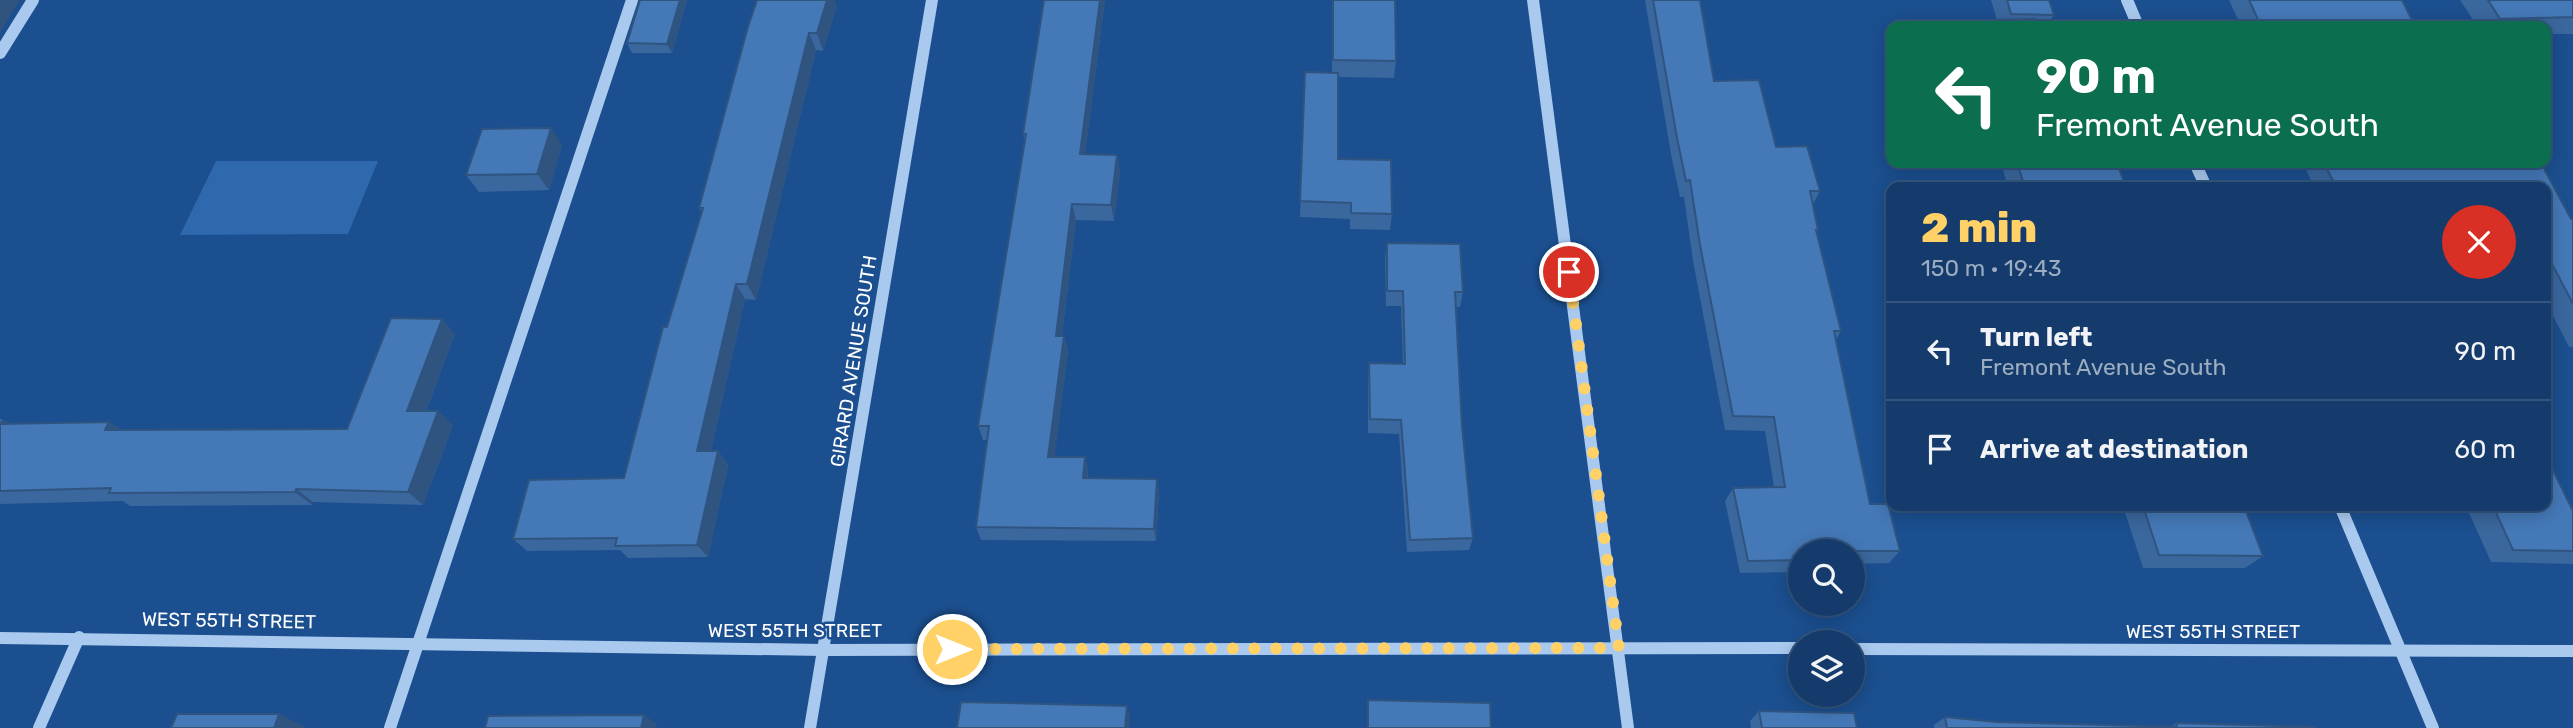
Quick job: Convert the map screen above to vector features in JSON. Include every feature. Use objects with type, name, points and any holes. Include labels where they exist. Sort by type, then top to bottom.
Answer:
[{"type":"street","points":[[0,53],[33,0]]},
{"type":"street","points":[[390,728],[632,0]]},
{"type":"street","name":"GIRARD AVENUE SOUTH","points":[[810,728],[932,0]]},
{"type":"street","points":[[1533,0],[1628,728]]},
{"type":"street","points":[[2127,0],[2136,21]]},
{"type":"street","points":[[2342,511],[2433,728]]},
{"type":"street","points":[[39,728],[79,637]]},
{"type":"street","name":"WEST 55TH STREET","points":[[0,638],[79,637],[824,650],[1788,649]]},
{"type":"street","name":"WEST 55TH STREET","points":[[1865,649],[2573,651]]},
{"type":"shaded area","points":[[216,161],[378,161],[348,234],[180,235]]},
{"type":"building","points":[[640,0],[680,0],[667,44],[627,43]]},
{"type":"building","points":[[757,0],[827,0],[817,33],[809,33],[747,284],[736,284],[697,451],[718,451],[697,545],[615,546],[617,538],[513,539],[529,480],[624,478],[663,327],[667,327],[703,208],[699,208]]},
{"type":"building","points":[[1044,0],[1100,0],[1080,154],[1117,155],[1111,205],[1072,204],[1056,336],[1064,336],[1048,457],[1085,457],[1083,478],[1157,479],[1154,529],[976,527],[989,426],[978,426],[1026,134],[1023,134]]},
{"type":"building","points":[[1333,0],[1395,0],[1396,61],[1333,60]]},
{"type":"building","points":[[1653,0],[1700,0],[1714,81],[1759,80],[1776,147],[1807,146],[1820,191],[1810,191],[1816,230],[1841,331],[1834,331],[1870,504],[1886,504],[1900,551],[1865,551],[1865,539],[1788,539],[1788,560],[1748,561],[1733,488],[1785,487],[1774,417],[1733,416],[1690,180],[1686,181]]},
{"type":"building","points":[[2007,0],[2049,0],[2054,15],[2011,14]]},
{"type":"building","points":[[2249,0],[2402,0],[2412,21],[2259,21]]},
{"type":"building","points":[[2488,0],[2573,0],[2573,17],[2500,19]]},
{"type":"building","points":[[2036,19],[2037,21],[1989,21]]},
{"type":"building","points":[[1305,72],[1338,73],[1338,159],[1391,160],[1392,214],[1351,213],[1351,203],[1300,201]]},
{"type":"building","points":[[551,128],[537,174],[466,175],[482,129]]},
{"type":"building","points":[[2019,168],[2119,168],[2124,182],[2023,182]]},
{"type":"building","points":[[2326,168],[2544,168],[2573,219],[2573,304],[2551,262],[2551,182],[2334,182]]},
{"type":"building","points":[[1387,243],[1460,244],[1463,292],[1455,292],[1462,426],[1473,538],[1410,540],[1401,420],[1370,419],[1369,363],[1405,364],[1403,291],[1387,291]]},
{"type":"building","points":[[391,318],[442,319],[407,411],[438,411],[408,492],[296,489],[295,492],[109,493],[111,488],[0,491],[0,424],[109,422],[105,430],[347,429]]},
{"type":"building","points":[[2551,466],[2573,509],[2573,551],[2513,550],[2495,511],[2551,511]]},
{"type":"building","points":[[2145,511],[2246,511],[2263,556],[2159,555]]},
{"type":"building","points":[[1368,700],[1490,703],[1491,728],[1368,728]]},
{"type":"building","points":[[961,702],[1127,706],[1125,728],[957,728]]},
{"type":"building","points":[[1759,711],[1854,713],[1857,728],[1762,728]]},
{"type":"building","points":[[177,714],[279,714],[274,728],[171,728]]},
{"type":"building","points":[[644,715],[641,728],[485,728],[488,716]]},
{"type":"building","points":[[1945,717],[1996,722],[2177,727],[2176,723],[2316,728],[1947,728]]},
{"type":"route","points":[[952,649],[1619,648],[1569,272]]}]
